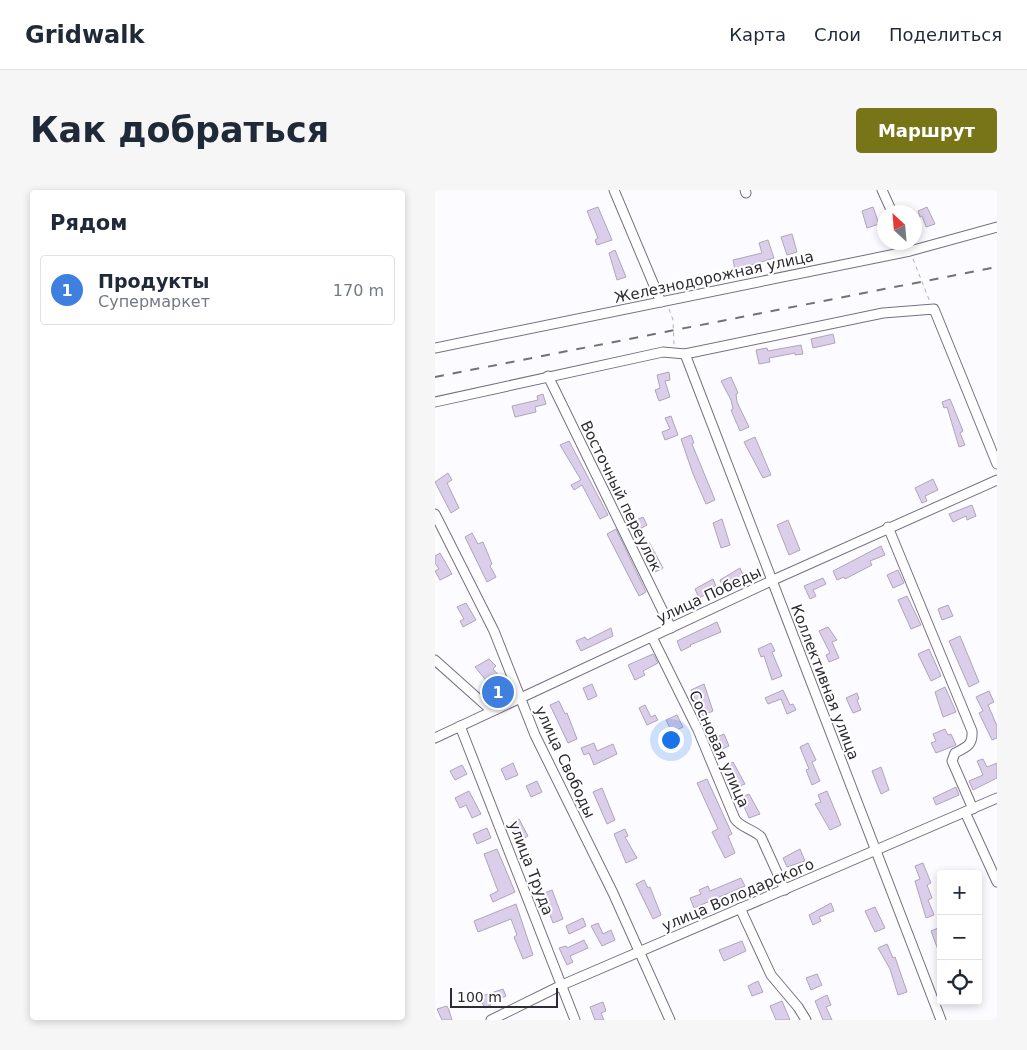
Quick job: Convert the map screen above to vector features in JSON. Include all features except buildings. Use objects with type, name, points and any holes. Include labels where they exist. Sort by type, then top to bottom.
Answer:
[{"type":"street","points":[[614,190],[661,302]]},
{"type":"street","points":[[882,190],[889,205]]},
{"type":"street","name":"Железнодорожная улица","points":[[922,244],[997,227]]},
{"type":"street","name":"Железнодорожная улица","points":[[435,348],[661,302],[895,250]]},
{"type":"street","points":[[435,402],[663,352],[680,353],[883,313],[934,309],[997,464]]},
{"type":"street","name":"Коллективная улица","points":[[680,353],[771,580],[941,1020]]},
{"type":"street","name":"Восточный переулок","points":[[547,376],[671,628]]},
{"type":"street","name":"улица Победы","points":[[435,738],[771,580],[997,480]]},
{"type":"street","name":"улица Свободы","points":[[435,514],[494,631],[535,735],[641,952],[671,1020]]},
{"type":"street","points":[[888,527],[972,731],[973,740],[969,746],[955,753],[952,761],[997,882]]},
{"type":"street","name":"Сосновая улица","points":[[652,637],[698,730],[735,819],[739,824],[755,831],[761,837],[785,890]]},
{"type":"street","points":[[435,660],[492,711]]},
{"type":"street","name":"улица Труда","points":[[460,726],[575,1020]]},
{"type":"street","name":"улица Володарского","points":[[491,1020],[562,985],[876,852],[997,798]]},
{"type":"street","points":[[740,908],[771,975],[798,1007],[806,1020]]},
{"type":"path","points":[[909,250],[934,309]]},
{"type":"path","points":[[661,302],[668,307],[673,320],[680,353]]},
{"type":"railway","points":[[435,377],[997,267]]},
{"type":"place","name":"Продукты","points":[[498,692]]}]
